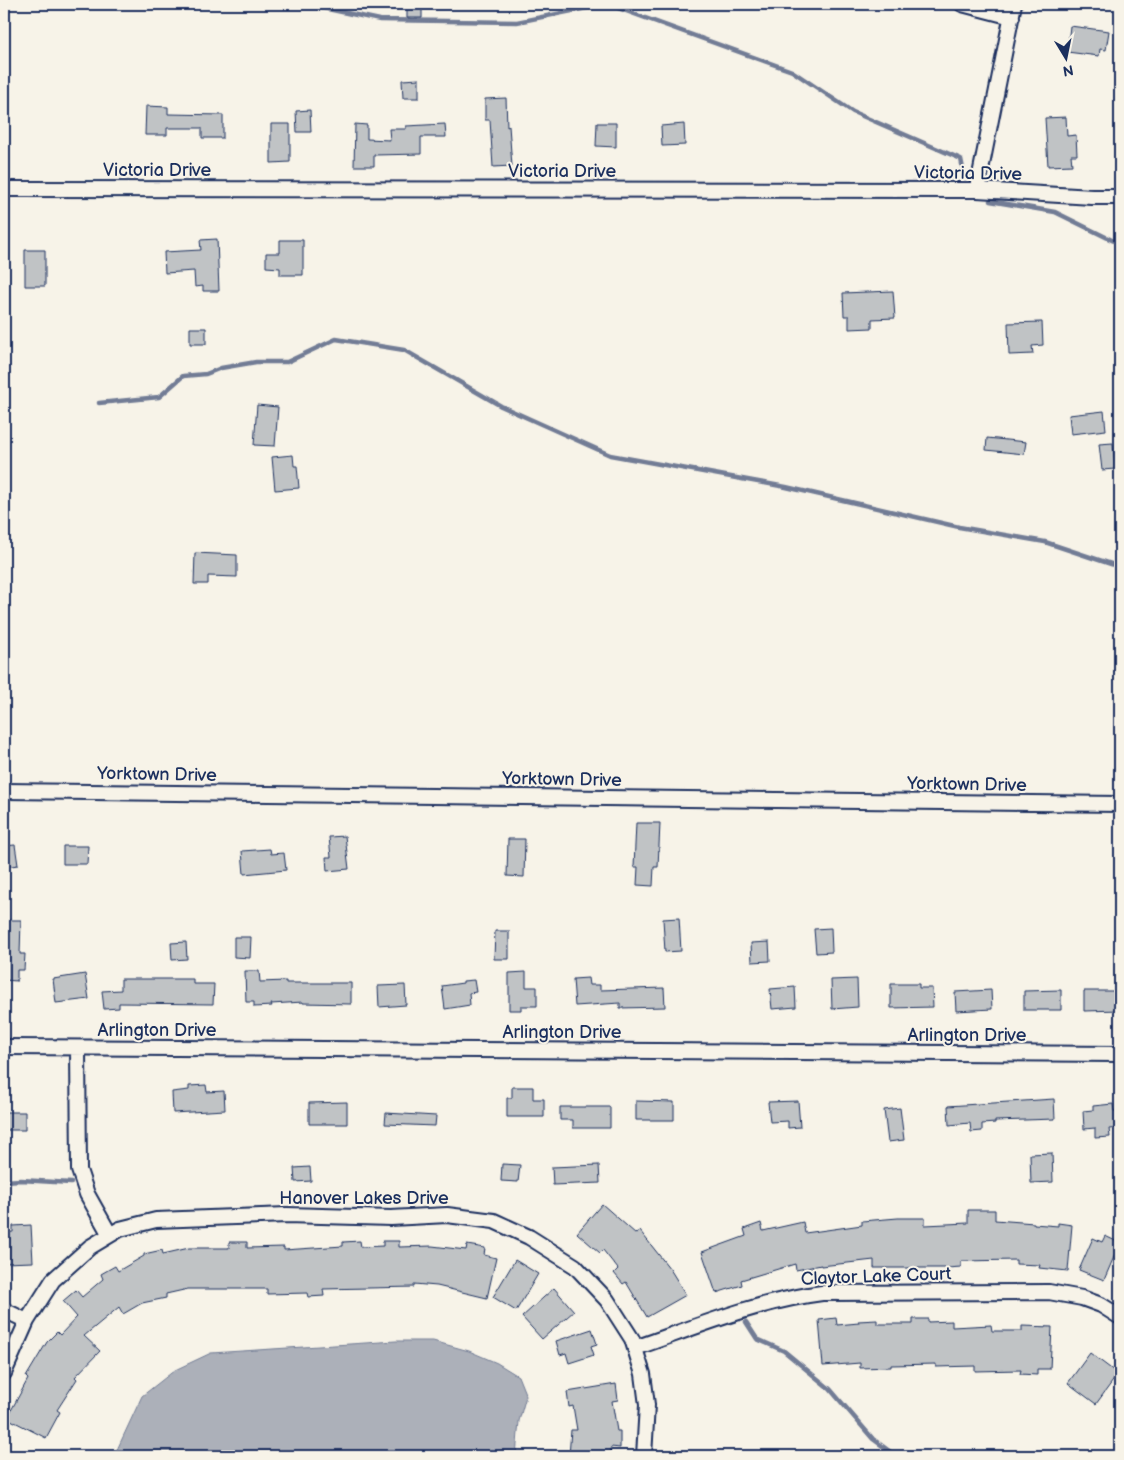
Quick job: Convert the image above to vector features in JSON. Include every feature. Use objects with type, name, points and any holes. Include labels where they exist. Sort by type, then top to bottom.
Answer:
[{"type":"street","points":[[962,4],[1013,10],[977,190]]},
{"type":"street","name":"Victoria Drive","points":[[4,189],[977,190],[1120,197]]},
{"type":"street","name":"Yorktown Drive","points":[[4,791],[1120,804]]},
{"type":"street","name":"Arlington Drive","points":[[4,1047],[1120,1054]]},
{"type":"street","points":[[78,1048],[79,1170],[87,1194],[110,1235]]},
{"type":"street","name":"Hanover Lakes Drive","points":[[4,1373],[27,1321],[53,1280],[90,1247],[120,1229],[156,1220],[287,1216],[391,1218],[447,1215],[494,1221],[529,1237],[575,1266],[607,1300],[632,1338],[643,1374],[647,1405],[644,1456]]},
{"type":"street","name":"Claytor Lake Court","points":[[635,1348],[766,1303],[795,1296],[822,1293],[1049,1292],[1082,1298],[1101,1304],[1120,1317]]},
{"type":"street","points":[[4,1310],[27,1321]]},
{"type":"shaded area","points":[[396,1341],[433,1341],[469,1351],[497,1363],[518,1376],[526,1396],[519,1421],[516,1456],[116,1456],[116,1452],[142,1396],[175,1370],[211,1353]]},
{"type":"building","points":[[407,4],[422,4],[422,18],[407,18]]},
{"type":"building","points":[[1070,26],[1109,31],[1106,50],[1100,49],[1099,56],[1067,52]]},
{"type":"building","points":[[419,79],[419,98],[403,98],[402,80]]},
{"type":"building","points":[[506,98],[507,127],[509,126],[512,166],[493,167],[490,120],[485,120],[485,99]]},
{"type":"building","points":[[146,106],[168,107],[168,114],[223,115],[223,138],[202,138],[202,128],[167,128],[167,135],[145,135]]},
{"type":"building","points":[[310,110],[311,132],[297,132],[296,111]]},
{"type":"building","points":[[1066,117],[1067,136],[1076,135],[1077,155],[1071,155],[1072,165],[1048,166],[1045,118]]},
{"type":"building","points":[[597,123],[616,123],[616,147],[596,146]]},
{"type":"building","points":[[271,124],[290,124],[290,162],[271,163]]},
{"type":"building","points":[[355,124],[367,125],[367,139],[390,140],[389,129],[406,129],[406,126],[445,124],[446,137],[421,137],[421,154],[374,155],[374,166],[354,166]]},
{"type":"building","points":[[684,124],[685,145],[662,146],[661,126]]},
{"type":"building","points":[[217,239],[219,291],[203,291],[203,286],[195,287],[194,271],[165,273],[164,252],[201,250],[200,240]]},
{"type":"building","points":[[280,240],[303,240],[303,275],[280,275],[280,268],[266,267],[266,253],[280,253]]},
{"type":"building","points":[[25,250],[45,250],[45,286],[25,286]]},
{"type":"building","points":[[893,291],[895,318],[872,319],[872,328],[849,329],[849,316],[844,316],[843,293]]},
{"type":"building","points":[[1042,322],[1043,345],[1032,346],[1033,354],[1009,355],[1008,323]]},
{"type":"building","points":[[190,328],[206,328],[206,344],[190,344]]},
{"type":"building","points":[[257,405],[278,407],[275,446],[254,445]]},
{"type":"building","points":[[1104,411],[1106,430],[1071,434],[1069,415]]},
{"type":"building","points":[[987,438],[1026,442],[1024,454],[986,450]]},
{"type":"building","points":[[1113,443],[1115,469],[1102,470],[1099,444]]},
{"type":"building","points":[[293,455],[294,466],[297,466],[299,488],[275,490],[272,457]]},
{"type":"building","points":[[195,553],[237,555],[237,577],[208,576],[208,584],[194,584]]},
{"type":"building","points":[[636,823],[660,823],[658,867],[654,867],[653,886],[637,885],[638,867],[634,867]]},
{"type":"building","points":[[345,836],[349,869],[327,871],[326,857],[331,857],[329,837]]},
{"type":"building","points":[[508,839],[525,839],[524,877],[507,876]]},
{"type":"building","points":[[15,845],[18,865],[4,867],[4,846]]},
{"type":"building","points":[[63,846],[88,846],[87,864],[63,864]]},
{"type":"building","points":[[270,849],[271,854],[284,853],[286,870],[244,874],[242,851]]},
{"type":"building","points":[[679,918],[681,951],[665,952],[663,919]]},
{"type":"building","points":[[4,920],[21,920],[20,954],[25,954],[24,970],[17,970],[17,981],[4,980]]},
{"type":"building","points":[[831,928],[832,952],[816,953],[814,929]]},
{"type":"building","points":[[495,931],[509,931],[509,959],[494,959]]},
{"type":"building","points":[[234,937],[251,937],[250,958],[234,957]]},
{"type":"building","points":[[186,942],[187,959],[172,960],[171,943]]},
{"type":"building","points":[[769,942],[770,961],[752,962],[751,943]]},
{"type":"building","points":[[245,971],[259,971],[260,982],[351,983],[351,1004],[303,1002],[254,1007],[254,1002],[246,1002]]},
{"type":"building","points":[[526,972],[526,987],[537,987],[537,1006],[521,1006],[521,1010],[509,1010],[509,973]]},
{"type":"building","points":[[85,974],[89,999],[56,1003],[53,979]]},
{"type":"building","points":[[588,978],[589,985],[600,985],[600,990],[664,988],[665,1007],[620,1008],[620,1003],[575,1006],[573,979]]},
{"type":"building","points":[[121,979],[193,979],[193,984],[214,984],[213,1004],[119,1003],[119,1008],[104,1009],[102,991],[121,990]]},
{"type":"building","points":[[857,979],[858,1007],[832,1009],[831,980]]},
{"type":"building","points":[[474,980],[476,992],[469,993],[470,1005],[445,1009],[442,986]]},
{"type":"building","points":[[891,984],[919,984],[919,988],[932,988],[933,1007],[891,1008]]},
{"type":"building","points":[[405,985],[406,1005],[379,1007],[378,986]]},
{"type":"building","points":[[795,987],[796,1007],[772,1009],[770,989]]},
{"type":"building","points":[[991,990],[992,1009],[956,1011],[955,992]]},
{"type":"building","points":[[1061,990],[1061,1010],[1024,1010],[1024,991]]},
{"type":"building","points":[[1084,991],[1120,991],[1120,1010],[1084,1011]]},
{"type":"building","points":[[206,1085],[207,1092],[224,1091],[225,1110],[173,1113],[172,1092],[189,1090],[189,1086]]},
{"type":"building","points":[[512,1087],[533,1087],[533,1099],[544,1099],[544,1117],[507,1117],[507,1098],[512,1098]]},
{"type":"building","points":[[1054,1099],[1055,1119],[995,1121],[995,1123],[982,1124],[982,1131],[971,1132],[970,1123],[949,1125],[948,1106]]},
{"type":"building","points":[[636,1101],[674,1102],[674,1120],[636,1120]]},
{"type":"building","points":[[798,1101],[800,1127],[788,1128],[788,1121],[770,1122],[768,1102]]},
{"type":"building","points":[[347,1102],[347,1124],[309,1124],[309,1103]]},
{"type":"building","points":[[1113,1104],[1114,1111],[1120,1110],[1120,1128],[1109,1129],[1110,1137],[1095,1138],[1095,1128],[1084,1129],[1083,1111],[1093,1110],[1093,1106]]},
{"type":"building","points":[[560,1107],[610,1107],[610,1128],[573,1128],[573,1120],[560,1120]]},
{"type":"building","points":[[900,1108],[904,1140],[888,1142],[884,1110]]},
{"type":"building","points":[[4,1112],[25,1112],[25,1130],[4,1130]]},
{"type":"building","points":[[386,1113],[436,1116],[435,1126],[385,1124]]},
{"type":"building","points":[[1052,1153],[1053,1182],[1031,1183],[1030,1154]]},
{"type":"building","points":[[502,1164],[520,1165],[518,1182],[501,1181]]},
{"type":"building","points":[[599,1165],[600,1183],[553,1185],[552,1167]]},
{"type":"building","points":[[310,1167],[311,1181],[295,1182],[294,1168]]},
{"type":"building","points":[[602,1204],[636,1234],[640,1231],[670,1269],[686,1295],[647,1317],[626,1282],[623,1284],[614,1273],[618,1269],[603,1250],[600,1253],[577,1233]]},
{"type":"building","points":[[968,1210],[995,1210],[995,1220],[1058,1226],[1058,1223],[1072,1225],[1068,1271],[1039,1268],[1040,1265],[1016,1264],[1016,1260],[961,1261],[961,1267],[947,1268],[874,1268],[874,1260],[821,1265],[796,1270],[795,1264],[741,1280],[742,1285],[716,1293],[702,1252],[746,1236],[744,1229],[761,1223],[763,1231],[803,1222],[805,1233],[862,1225],[862,1221],[898,1218],[925,1218],[925,1225],[968,1223]]},
{"type":"building","points":[[31,1225],[33,1262],[4,1263],[4,1233],[13,1232],[13,1226]]},
{"type":"building","points":[[1105,1236],[1120,1243],[1104,1280],[1079,1270],[1093,1238],[1102,1242]]},
{"type":"building","points":[[360,1241],[361,1247],[383,1246],[383,1241],[399,1241],[399,1247],[432,1246],[466,1250],[467,1245],[485,1248],[484,1255],[496,1258],[487,1298],[437,1286],[414,1284],[414,1287],[323,1289],[324,1296],[308,1297],[307,1293],[267,1294],[267,1289],[188,1289],[166,1294],[166,1298],[142,1303],[123,1314],[119,1307],[84,1336],[100,1351],[75,1377],[77,1379],[57,1410],[60,1412],[46,1438],[7,1418],[28,1379],[26,1377],[47,1342],[57,1332],[60,1335],[77,1317],[63,1301],[76,1290],[82,1297],[103,1279],[101,1274],[115,1266],[118,1271],[144,1256],[144,1254],[162,1250],[163,1254],[189,1248],[229,1248],[229,1242],[247,1242],[247,1248],[284,1247],[284,1250],[343,1246],[343,1242]]},
{"type":"building","points":[[515,1260],[538,1274],[516,1311],[493,1297]]},
{"type":"building","points":[[554,1288],[574,1311],[542,1339],[522,1317]]},
{"type":"building","points":[[836,1318],[837,1325],[877,1320],[877,1324],[913,1324],[913,1319],[928,1319],[928,1322],[952,1321],[952,1327],[991,1325],[992,1331],[1022,1331],[1022,1326],[1052,1327],[1050,1369],[1037,1369],[1037,1375],[1020,1374],[1021,1370],[975,1371],[975,1366],[936,1367],[936,1364],[860,1368],[860,1363],[823,1366],[819,1320]]},
{"type":"building","points":[[592,1329],[597,1344],[591,1346],[594,1355],[569,1363],[566,1353],[560,1355],[556,1341]]},
{"type":"building","points":[[1090,1353],[1118,1374],[1096,1404],[1068,1383]]},
{"type":"building","points":[[616,1384],[618,1400],[612,1401],[617,1431],[620,1431],[620,1448],[611,1447],[610,1456],[569,1456],[571,1430],[577,1430],[573,1406],[569,1407],[567,1392]]},
{"type":"waterway","points":[[304,4],[380,20],[517,22],[592,7],[615,7],[792,71],[853,112],[961,159],[963,169]]},
{"type":"waterway","points":[[990,201],[1055,212],[1120,244]]},
{"type":"waterway","points":[[99,403],[159,397],[183,376],[206,374],[221,368],[256,362],[287,362],[336,339],[404,350],[501,406],[610,455],[786,487],[959,527],[1045,542],[1120,567]]},
{"type":"waterway","points":[[4,1181],[21,1180],[71,1183]]},
{"type":"waterway","points":[[746,1322],[757,1339],[784,1351],[830,1389],[873,1439],[896,1456]]}]
